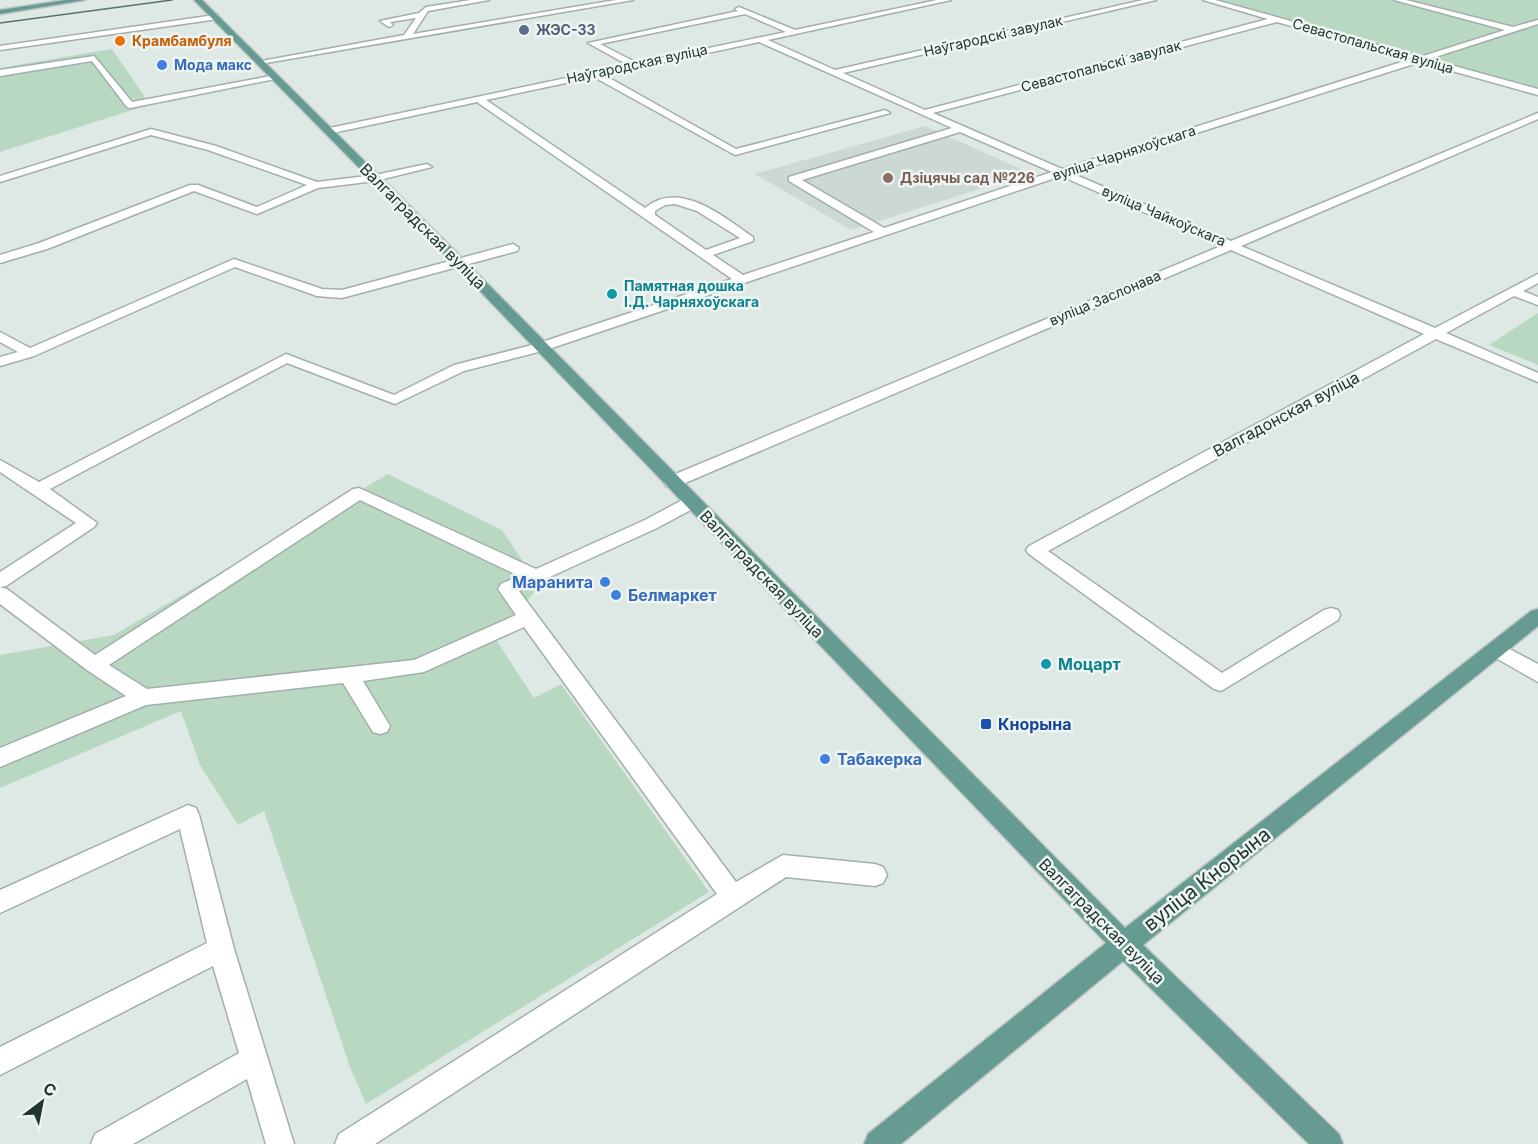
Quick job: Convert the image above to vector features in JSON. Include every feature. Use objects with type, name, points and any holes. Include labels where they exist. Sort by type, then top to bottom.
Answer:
[{"type":"main road","points":[[0,6],[47,0]]},
{"type":"main road","points":[[0,12],[81,0]]},
{"type":"main road","name":"Валгаградская вуліца","points":[[198,0],[460,263],[1124,944],[1329,1144]]},
{"type":"main road","name":"вуліца Кнорына","points":[[878,1144],[1124,944],[1538,616]]},
{"type":"street","points":[[389,25],[384,21],[422,10],[485,0]]},
{"type":"street","points":[[260,62],[629,0]]},
{"type":"street","name":"Наўгародская вуліца","points":[[328,131],[947,0]]},
{"type":"street","name":"Наўгародскі завулак","points":[[833,73],[1152,0]]},
{"type":"street","name":"Севастопальская вуліца","points":[[1207,0],[1538,92]]},
{"type":"street","points":[[1398,0],[1514,30]]},
{"type":"street","points":[[406,38],[422,10]]},
{"type":"street","points":[[635,65],[592,43],[743,11],[793,32]]},
{"type":"street","points":[[0,48],[215,17]]},
{"type":"street","name":"Севастопальскі завулак","points":[[924,113],[1278,19]]},
{"type":"street","name":"вуліца Чарняхоўскага","points":[[38,489],[286,358],[395,400],[459,368],[541,347],[1063,172],[1538,22]]},
{"type":"street","name":"вуліца Чайкоўскага","points":[[759,39],[924,113],[1538,378]]},
{"type":"street","points":[[0,73],[94,58],[130,105],[276,78]]},
{"type":"street","points":[[1395,68],[1406,70]]},
{"type":"street","points":[[595,74],[735,152],[885,113]]},
{"type":"street","points":[[478,99],[742,280]]},
{"type":"street","name":"вуліца Заслонава","points":[[672,482],[1230,244],[1538,116]]},
{"type":"street","points":[[884,233],[793,178],[963,128]]},
{"type":"street","points":[[0,179],[151,132],[212,148],[316,185]]},
{"type":"street","points":[[1,258],[43,246],[194,188],[257,211],[316,185],[375,178],[427,167]]},
{"type":"street","points":[[649,216],[650,209],[658,204],[685,201],[749,239],[704,254]]},
{"type":"street","points":[[0,362],[29,353],[234,263],[321,293],[342,294],[513,248]]},
{"type":"street","name":"Валгадонская вуліца","points":[[1331,615],[1221,683],[1035,550],[1538,278]]},
{"type":"street","points":[[1512,291],[1538,301]]},
{"type":"street","points":[[0,336],[29,353]]},
{"type":"street","points":[[0,465],[88,523],[0,581]]},
{"type":"street","points":[[94,664],[359,493],[535,576]]},
{"type":"street","points":[[692,502],[651,524],[507,589],[733,897]]},
{"type":"street","points":[[0,594],[94,664],[144,697]]},
{"type":"street","points":[[0,758],[144,697],[417,667],[528,617]]},
{"type":"street","points":[[1496,650],[1538,674]]},
{"type":"street","points":[[348,674],[380,726]]},
{"type":"street","points":[[0,902],[188,815],[221,949],[280,1144]]},
{"type":"street","points":[[349,1144],[783,866],[875,875]]},
{"type":"street","points":[[0,1061],[221,949]]},
{"type":"street","points":[[105,1144],[255,1059]]},
{"type":"shaded area","name":"Дзіцячы сад №226","points":[[925,126],[1030,173],[851,230],[755,174]]},
{"type":"green space","points":[[1209,0],[1538,0],[1538,91]]},
{"type":"green space","points":[[112,49],[144,96],[145,106],[0,152],[0,68]]},
{"type":"green space","points":[[1538,313],[1538,365],[1489,345]]},
{"type":"green space","points":[[388,474],[502,530],[539,586],[496,640],[534,698],[561,684],[709,892],[366,1104],[350,1067],[264,811],[238,825],[200,765],[181,711],[0,788],[0,655],[114,635]]},
{"type":"tram line","points":[[0,23],[172,0]]},
{"type":"place","name":"ЖЭС-33","points":[[524,30]]},
{"type":"place","name":"Крамбамбуля","points":[[120,41]]},
{"type":"place","name":"Мода макс","points":[[162,65]]},
{"type":"place","name":"Дзіцячы сад №226","points":[[888,178]]},
{"type":"place","name":"Памятная дошка І.Д. Чарняхоўскага","points":[[612,294]]},
{"type":"place","name":"Маранита","points":[[605,582]]},
{"type":"place","name":"Белмаркет","points":[[616,595]]},
{"type":"place","name":"Моцарт","points":[[1046,664]]},
{"type":"place","name":"Кнорына","points":[[986,724]]},
{"type":"place","name":"Табакерка","points":[[825,759]]}]
